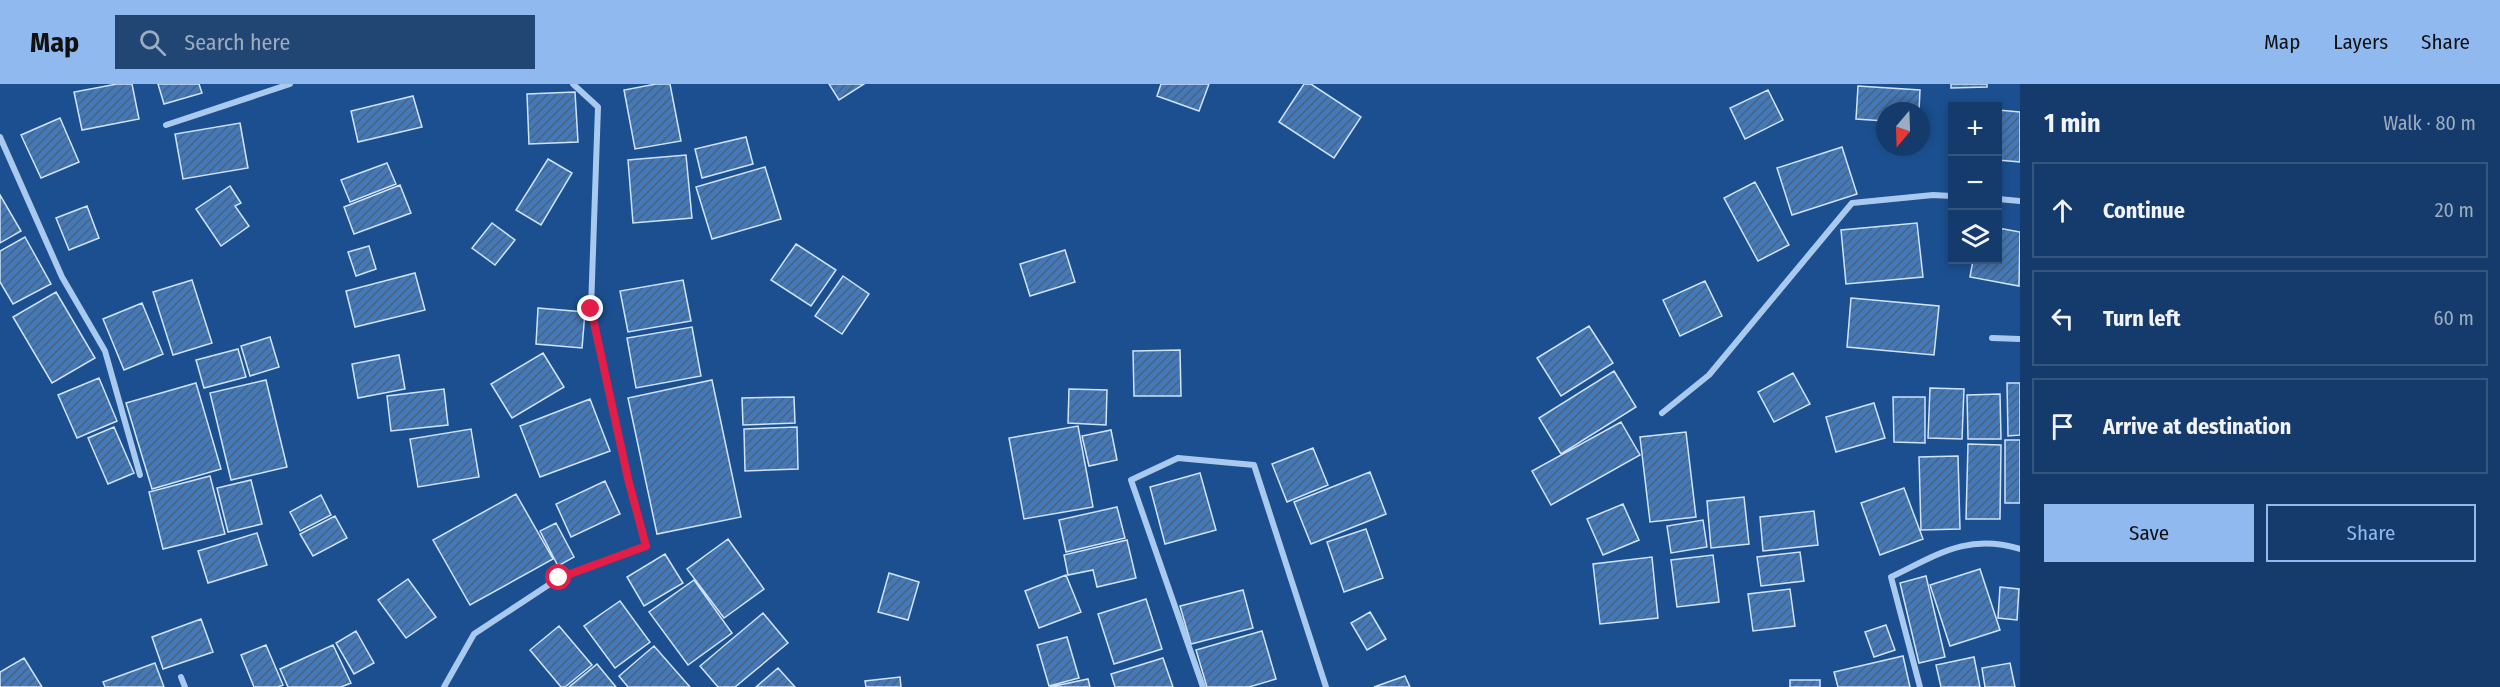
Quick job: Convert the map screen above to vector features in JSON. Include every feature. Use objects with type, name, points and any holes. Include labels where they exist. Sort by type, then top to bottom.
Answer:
[{"type":"street","points":[[166,125],[290,84]]},
{"type":"street","points":[[444,687],[474,634],[559,578],[646,546],[628,479],[591,309],[598,107],[573,84]]},
{"type":"street","points":[[0,137],[62,277],[105,351],[140,475]]},
{"type":"street","points":[[1662,413],[1709,375],[1852,203],[1933,195],[1948,196]]},
{"type":"street","points":[[2002,199],[2020,201]]},
{"type":"street","points":[[1992,338],[2020,339]]},
{"type":"street","points":[[1203,687],[1131,480],[1178,458],[1254,465],[1326,687]]},
{"type":"street","points":[[1920,687],[1891,577],[1959,545],[2003,544],[2020,549]]},
{"type":"street","points":[[180,677],[185,687]]},
{"type":"building","points":[[117,84],[132,84],[139,119],[82,130],[74,92]]},
{"type":"building","points":[[158,84],[199,84],[202,93],[164,104]]},
{"type":"building","points":[[656,84],[670,84],[681,141],[635,149],[624,90]]},
{"type":"building","points":[[829,84],[864,84],[839,100]]},
{"type":"building","points":[[1161,84],[1209,84],[1199,111],[1157,96]]},
{"type":"building","points":[[1304,84],[1311,84],[1361,117],[1334,158],[1279,122]]},
{"type":"building","points":[[1951,84],[1987,84],[1987,87],[1951,88]]},
{"type":"building","points":[[1858,86],[1920,90],[1919,102],[1876,102],[1876,120],[1856,119]]},
{"type":"building","points":[[1768,90],[1783,120],[1745,139],[1730,108]]},
{"type":"building","points":[[575,92],[578,142],[529,144],[527,94]]},
{"type":"building","points":[[413,96],[422,127],[358,142],[351,111]]},
{"type":"building","points":[[2002,110],[2020,112],[2020,162],[2002,160]]},
{"type":"building","points":[[60,118],[79,162],[41,178],[21,135]]},
{"type":"building","points":[[240,123],[248,168],[183,179],[175,134]]},
{"type":"building","points":[[746,137],[753,164],[702,178],[695,149]]},
{"type":"building","points":[[1842,147],[1857,194],[1792,215],[1777,168]]},
{"type":"building","points":[[686,155],[692,218],[633,223],[628,160]]},
{"type":"building","points":[[548,159],[572,173],[541,225],[516,210]]},
{"type":"building","points":[[387,163],[396,184],[350,202],[341,180]]},
{"type":"building","points":[[765,167],[781,219],[712,239],[696,187]]},
{"type":"building","points":[[1755,182],[1789,245],[1758,261],[1724,198]]},
{"type":"building","points":[[400,185],[411,213],[354,234],[344,207]]},
{"type":"building","points":[[230,186],[241,203],[235,206],[249,226],[221,246],[196,209]]},
{"type":"building","points":[[0,195],[21,231],[0,243]]},
{"type":"building","points":[[87,206],[99,238],[69,250],[56,218]]},
{"type":"building","points":[[492,223],[515,240],[495,265],[472,248]]},
{"type":"building","points":[[1917,223],[1923,277],[1846,284],[1841,230]]},
{"type":"building","points":[[2002,229],[2020,232],[2019,286],[1970,277],[1972,264],[2002,264]]},
{"type":"building","points":[[25,237],[51,284],[13,304],[0,282],[0,251]]},
{"type":"building","points":[[796,244],[836,270],[811,306],[771,280]]},
{"type":"building","points":[[369,246],[376,269],[356,276],[348,252]]},
{"type":"building","points":[[1065,250],[1075,282],[1030,296],[1020,264]]},
{"type":"building","points":[[415,273],[425,310],[355,327],[346,291]]},
{"type":"building","points":[[843,276],[869,294],[842,334],[815,316]]},
{"type":"building","points":[[192,280],[212,343],[173,355],[153,292]]},
{"type":"building","points":[[683,280],[691,321],[628,332],[620,291]]},
{"type":"building","points":[[1705,281],[1722,316],[1680,336],[1663,300]]},
{"type":"building","points":[[56,292],[95,358],[52,383],[13,317]]},
{"type":"building","points":[[1851,298],[1939,306],[1934,355],[1847,347]]},
{"type":"building","points":[[142,303],[163,354],[124,370],[103,319]]},
{"type":"building","points":[[538,308],[585,312],[582,348],[536,344]]},
{"type":"building","points":[[1589,326],[1613,363],[1561,396],[1537,358]]},
{"type":"building","points":[[692,327],[701,376],[636,388],[627,338]]},
{"type":"building","points":[[270,337],[279,367],[250,376],[241,346]]},
{"type":"building","points":[[238,349],[246,377],[204,388],[196,360]]},
{"type":"building","points":[[1180,350],[1181,396],[1134,396],[1133,351]]},
{"type":"building","points":[[543,353],[564,387],[512,418],[491,384]]},
{"type":"building","points":[[399,355],[405,389],[358,398],[352,364]]},
{"type":"building","points":[[1614,371],[1636,407],[1561,454],[1539,418]]},
{"type":"building","points":[[1793,373],[1810,404],[1774,422],[1758,392]]},
{"type":"building","points":[[99,378],[117,421],[77,438],[58,395]]},
{"type":"building","points":[[266,380],[287,467],[231,480],[210,393]]},
{"type":"building","points":[[712,380],[741,517],[657,534],[628,398]]},
{"type":"building","points":[[196,383],[221,469],[152,489],[126,403]]},
{"type":"building","points":[[2007,383],[2020,383],[2020,435],[2008,436]]},
{"type":"building","points":[[1930,388],[1964,389],[1962,439],[1928,438]]},
{"type":"building","points":[[444,389],[448,425],[391,431],[387,396]]},
{"type":"building","points":[[1069,389],[1107,390],[1106,425],[1068,423]]},
{"type":"building","points":[[2000,394],[2001,439],[1968,439],[1967,395]]},
{"type":"building","points":[[794,397],[795,423],[743,425],[742,398]]},
{"type":"building","points":[[1893,397],[1925,397],[1925,443],[1894,442]]},
{"type":"building","points":[[590,399],[610,451],[540,477],[520,426]]},
{"type":"building","points":[[1874,403],[1885,438],[1836,452],[1826,417]]},
{"type":"building","points":[[1621,422],[1640,455],[1551,505],[1532,471]]},
{"type":"building","points":[[1078,426],[1093,507],[1024,519],[1009,438]]},
{"type":"building","points":[[114,427],[134,473],[108,484],[88,438]]},
{"type":"building","points":[[797,427],[798,469],[745,471],[744,429]]},
{"type":"building","points":[[471,429],[479,477],[418,487],[410,439]]},
{"type":"building","points":[[1111,430],[1117,460],[1089,466],[1082,436]]},
{"type":"building","points":[[1686,432],[1696,517],[1650,522],[1640,437]]},
{"type":"building","points":[[2005,440],[2020,440],[2020,503],[2005,503]]},
{"type":"building","points":[[1968,444],[2001,445],[2000,519],[1966,519]]},
{"type":"building","points":[[1313,448],[1328,485],[1287,502],[1272,464]]},
{"type":"building","points":[[1958,456],[1960,529],[1921,530],[1919,457]]},
{"type":"building","points":[[1370,472],[1386,514],[1311,544],[1294,502]]},
{"type":"building","points":[[1200,473],[1216,530],[1165,544],[1150,487]]},
{"type":"building","points":[[210,476],[225,534],[163,549],[149,492]]},
{"type":"building","points":[[251,480],[262,524],[228,532],[217,488]]},
{"type":"building","points":[[605,481],[620,514],[571,537],[556,504]]},
{"type":"building","points":[[1904,488],[1923,539],[1880,555],[1861,503]]},
{"type":"building","points":[[516,494],[553,559],[470,605],[433,540]]},
{"type":"building","points":[[321,495],[331,515],[300,531],[290,512]]},
{"type":"building","points":[[1744,497],[1749,544],[1711,548],[1707,501]]},
{"type":"building","points":[[1623,504],[1639,540],[1603,555],[1587,519]]},
{"type":"building","points":[[1117,507],[1125,538],[1066,552],[1059,520]]},
{"type":"building","points":[[1814,511],[1818,545],[1763,551],[1760,517]]},
{"type":"building","points":[[335,516],[347,538],[313,556],[300,534]]},
{"type":"building","points":[[1703,520],[1707,547],[1671,553],[1667,526]]},
{"type":"building","points":[[556,523],[574,557],[558,566],[540,531]]},
{"type":"building","points":[[1366,529],[1383,578],[1344,592],[1327,542]]},
{"type":"building","points":[[257,533],[267,565],[208,583],[198,551]]},
{"type":"building","points":[[728,539],[764,589],[724,618],[687,569]]},
{"type":"building","points":[[1127,540],[1136,578],[1097,587],[1093,570],[1068,575],[1064,555]]},
{"type":"building","points":[[1800,552],[1804,581],[1761,586],[1757,557]]},
{"type":"building","points":[[665,554],[683,583],[644,606],[627,577]]},
{"type":"building","points":[[1713,555],[1719,602],[1677,607],[1671,560]]},
{"type":"building","points":[[1652,557],[1658,618],[1600,624],[1593,564]]},
{"type":"building","points":[[1980,569],[2000,630],[1950,646],[1930,585]]},
{"type":"building","points":[[889,573],[919,582],[908,620],[878,612]]},
{"type":"building","points":[[1066,575],[1081,612],[1039,628],[1025,591]]},
{"type":"building","points":[[1926,576],[1945,657],[1919,663],[1900,583]]},
{"type":"building","points":[[408,579],[436,617],[406,638],[378,600]]},
{"type":"building","points":[[694,580],[732,633],[688,665],[649,612]]},
{"type":"building","points":[[2000,587],[2019,589],[2017,620],[1998,618]]},
{"type":"building","points":[[1790,589],[1795,626],[1753,631],[1748,594]]},
{"type":"building","points":[[1243,590],[1253,628],[1191,644],[1180,606]]},
{"type":"building","points":[[1146,599],[1162,649],[1114,664],[1098,614]]},
{"type":"building","points":[[620,601],[650,642],[615,668],[584,626]]},
{"type":"building","points":[[1370,612],[1386,639],[1367,650],[1351,623]]},
{"type":"building","points":[[763,613],[788,643],[735,687],[718,687],[700,666]]},
{"type":"building","points":[[201,619],[213,652],[163,669],[152,637]]},
{"type":"building","points":[[1886,625],[1895,650],[1874,657],[1865,632]]},
{"type":"building","points":[[559,626],[592,665],[565,687],[561,687],[530,650]]},
{"type":"building","points":[[356,631],[374,663],[354,674],[336,643]]},
{"type":"building","points":[[1262,631],[1276,679],[1249,687],[1207,687],[1196,650]]},
{"type":"building","points":[[1067,637],[1079,678],[1049,686],[1037,645]]},
{"type":"building","points":[[266,645],[283,685],[254,687],[241,655]]},
{"type":"building","points":[[333,645],[351,683],[341,687],[288,687],[280,669]]},
{"type":"building","points":[[654,646],[690,687],[628,687],[619,676]]},
{"type":"building","points":[[1903,656],[1910,687],[1838,687],[1834,672]]},
{"type":"building","points":[[1974,657],[1980,687],[1941,687],[1936,665]]},
{"type":"building","points":[[24,658],[42,687],[0,687],[0,672]]},
{"type":"building","points":[[1163,658],[1173,687],[1115,687],[1111,674]]},
{"type":"building","points":[[155,663],[164,687],[105,687],[103,682]]},
{"type":"building","points":[[2010,663],[2015,687],[1985,687],[1982,668]]},
{"type":"building","points":[[597,664],[616,687],[569,687]]},
{"type":"building","points":[[778,668],[795,687],[756,687]]},
{"type":"building","points":[[1405,676],[1410,687],[1374,687]]},
{"type":"building","points":[[900,677],[901,687],[866,687],[865,681]]},
{"type":"building","points":[[1088,679],[1090,687],[1050,687]]},
{"type":"building","points":[[1790,680],[1820,680],[1820,687],[1790,687]]},
{"type":"route","points":[[559,578],[646,546],[628,479],[591,309]]}]
